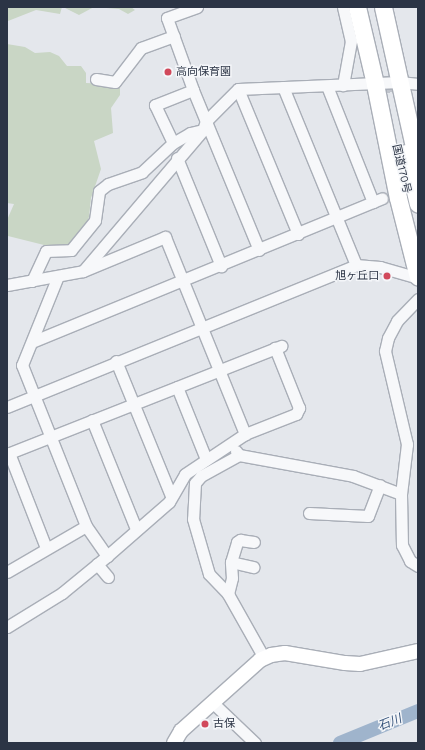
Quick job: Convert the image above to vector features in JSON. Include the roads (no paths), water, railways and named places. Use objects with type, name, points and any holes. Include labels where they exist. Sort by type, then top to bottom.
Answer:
[{"type":"highway","points":[[357,7],[418,165]]},
{"type":"highway","name":"国道170号","points":[[364,7],[387,85],[418,204]]},
{"type":"highway","name":"国道170号","points":[[373,7],[418,241]]},
{"type":"highway","points":[[383,7],[387,85],[398,198],[418,277]]},
{"type":"main road","points":[[174,743],[181,731],[264,658],[285,653],[345,664],[360,664],[418,651]]},
{"type":"street","points":[[197,7],[167,18],[193,90],[204,126],[259,250]]},
{"type":"street","points":[[343,7],[351,41],[343,85]]},
{"type":"street","points":[[96,79],[115,82],[140,48],[174,36]]},
{"type":"street","points":[[83,271],[204,126],[238,89],[418,84]]},
{"type":"street","points":[[34,341],[221,266],[378,200],[327,86]]},
{"type":"street","points":[[283,87],[356,265]]},
{"type":"street","points":[[238,89],[298,234]]},
{"type":"street","points":[[173,143],[155,105],[193,90]]},
{"type":"street","points":[[32,280],[46,251],[71,250],[95,220],[99,191],[108,184],[142,172],[173,143],[204,126]]},
{"type":"street","points":[[177,158],[221,266]]},
{"type":"street","points":[[7,285],[83,271],[165,237],[245,434]]},
{"type":"street","points":[[7,407],[202,326],[356,265],[380,267],[418,277]]},
{"type":"street","points":[[58,276],[34,341],[22,365],[86,526],[107,556]]},
{"type":"street","points":[[418,300],[397,321],[388,338],[385,351],[407,444],[401,494],[402,545],[406,556],[418,566]]},
{"type":"street","points":[[7,627],[62,593],[107,556],[136,529],[169,502],[184,474],[245,434],[296,414],[299,408],[278,347],[218,369],[177,387],[8,454],[46,548]]},
{"type":"street","points":[[116,361],[171,496]]},
{"type":"street","points":[[177,387],[206,459]]},
{"type":"street","points":[[92,420],[136,529]]},
{"type":"street","points":[[234,442],[239,455]]},
{"type":"street","points":[[264,658],[228,594],[210,574],[206,566],[193,519],[193,490],[201,476],[239,455],[331,470],[380,485],[401,494]]},
{"type":"street","points":[[309,513],[368,516],[380,485]]},
{"type":"street","points":[[7,572],[86,526]]},
{"type":"street","points":[[228,594],[232,578],[231,562],[237,542],[240,540],[254,542]]},
{"type":"street","points":[[231,562],[253,567]]},
{"type":"street","points":[[97,564],[108,577]]},
{"type":"street","points":[[213,703],[255,743]]},
{"type":"waterway","name":"石川","points":[[340,743],[418,711]]},
{"type":"tunnel","points":[[388,75],[393,96]]},
{"type":"place","name":"高向保育園","points":[[168,72]]},
{"type":"place","name":"旭ヶ丘口","points":[[387,276]]},
{"type":"place","name":"古保","points":[[205,724]]}]
